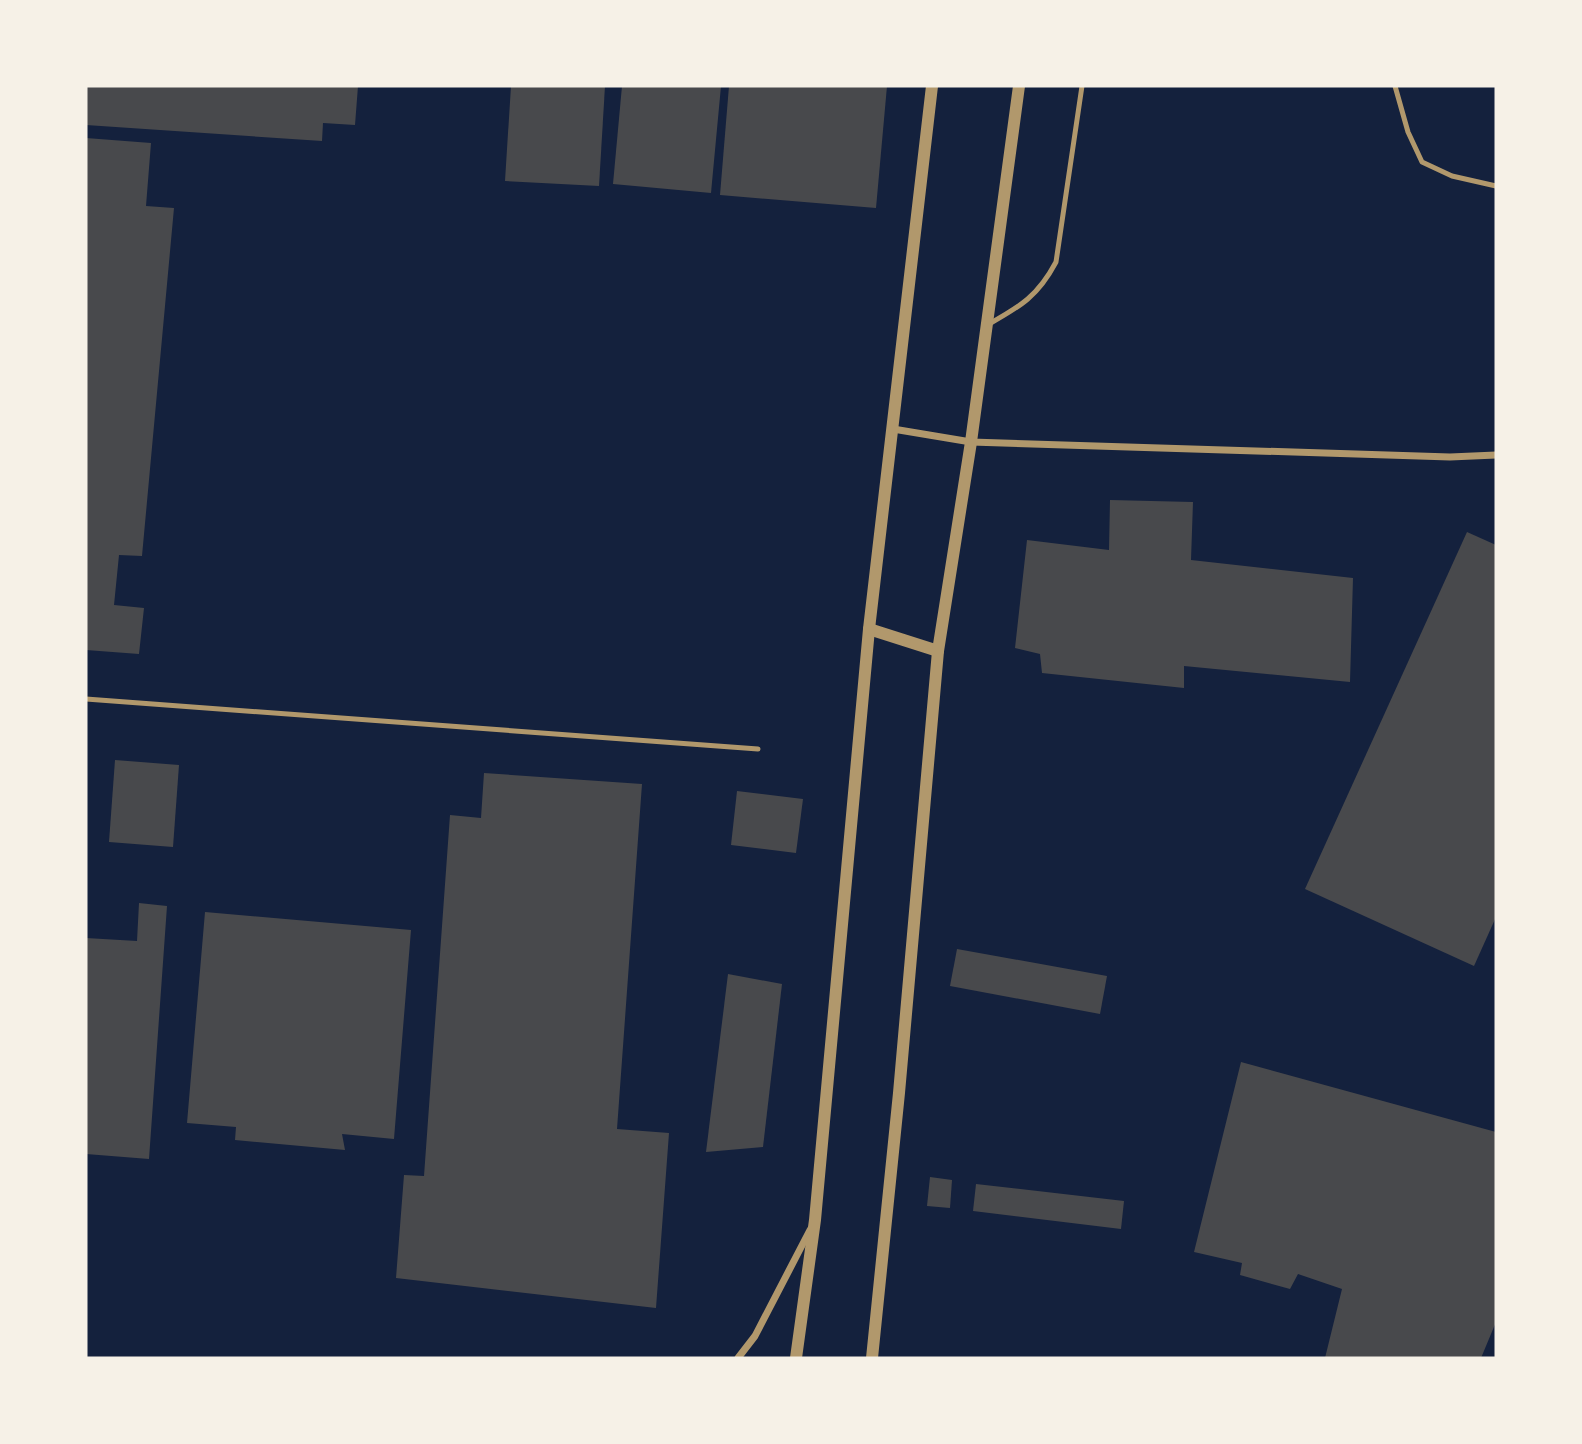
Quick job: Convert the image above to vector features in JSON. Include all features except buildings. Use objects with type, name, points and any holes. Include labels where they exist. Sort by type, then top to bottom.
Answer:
[{"type":"street","points":[[796,1358],[815,1220],[869,629],[932,86]]},
{"type":"street","points":[[872,1358],[898,1106],[938,651],[971,442],[1019,86]]},
{"type":"street","points":[[893,429],[971,442],[1450,457],[1496,455]]},
{"type":"street","points":[[869,629],[938,651]]},
{"type":"street","points":[[738,1358],[755,1336],[815,1220]]},
{"type":"lane","points":[[986,326],[1018,307],[1044,285],[1056,262],[1082,86]]},
{"type":"lane","points":[[1395,86],[1408,132],[1422,162],[1452,176],[1496,186]]},
{"type":"lane","points":[[86,699],[758,749]]}]
